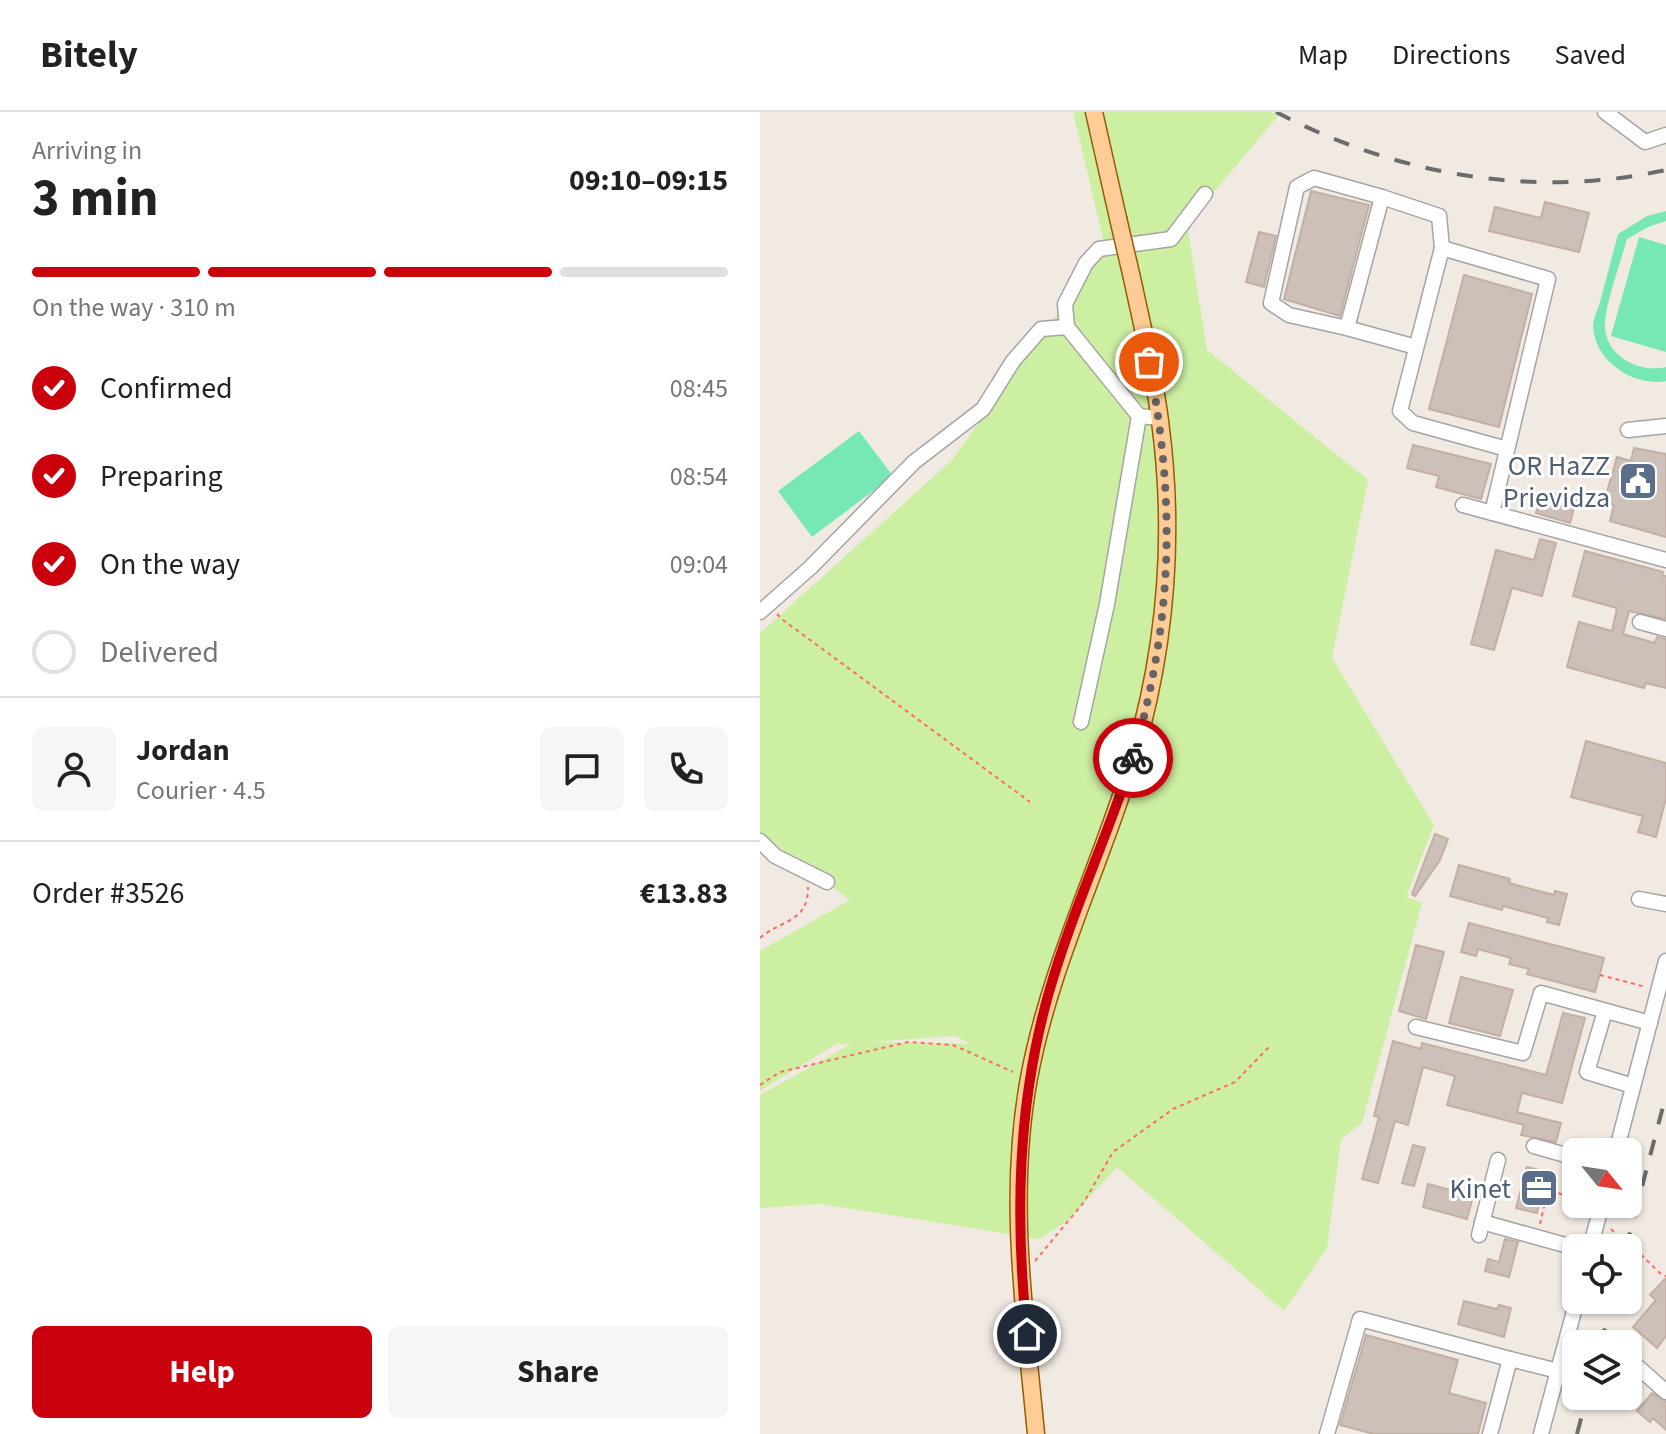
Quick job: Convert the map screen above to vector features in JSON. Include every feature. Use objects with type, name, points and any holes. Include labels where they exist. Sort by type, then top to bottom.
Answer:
[{"type":"main road","points":[[1036,1434],[1022,1282],[1019,1190],[1029,1079],[1050,990],[1133,758],[1154,679],[1167,567],[1166,477],[1160,418],[1094,112]]},
{"type":"street","points":[[1605,112],[1622,117],[1645,142],[1666,135]]},
{"type":"street","points":[[1416,347],[1289,315],[1271,303],[1297,187],[1314,178],[1439,216],[1442,248],[1400,411],[1413,423],[1507,449]]},
{"type":"street","points":[[1160,418],[1139,416],[1067,327],[1065,304],[1086,263],[1099,249],[1171,239],[1205,194]]},
{"type":"street","points":[[1347,328],[1382,197]]},
{"type":"street","points":[[1442,248],[1548,279],[1492,513]]},
{"type":"street","points":[[764,608],[811,567],[914,462],[983,409],[1013,361],[1041,329],[1067,327]]},
{"type":"street","points":[[1081,722],[1107,604],[1139,416]]},
{"type":"street","points":[[1628,430],[1666,426]]},
{"type":"street","points":[[1463,505],[1666,560]]},
{"type":"street","points":[[1640,622],[1666,629]]},
{"type":"street","points":[[760,841],[775,856],[827,882]]},
{"type":"street","points":[[1639,899],[1666,904]]},
{"type":"street","points":[[1620,1138],[1666,961]]},
{"type":"street","points":[[1416,1027],[1523,1053],[1541,993],[1650,1023]]},
{"type":"street","points":[[1605,1011],[1587,1072],[1633,1086]]},
{"type":"street","points":[[1534,1146],[1562,1154]]},
{"type":"street","points":[[1498,1160],[1481,1228],[1537,1236],[1562,1244]]},
{"type":"street","points":[[1541,1434],[1573,1314]]},
{"type":"street","points":[[1327,1434],[1360,1319],[1558,1371]]},
{"type":"street","points":[[1490,1434],[1510,1359]]},
{"type":"street","points":[[1642,1371],[1666,1392]]},
{"type":"path","points":[[764,608],[1030,802]]},
{"type":"path","points":[[760,938],[769,930],[798,917],[806,905],[809,889],[799,868]]},
{"type":"path","points":[[1600,975],[1658,990]]},
{"type":"path","points":[[760,1085],[780,1072],[908,1042],[953,1045],[1029,1079]]},
{"type":"path","points":[[1022,1282],[1043,1250],[1065,1228],[1084,1202],[1113,1152],[1173,1109],[1235,1082],[1269,1047]]},
{"type":"path","points":[[1537,1236],[1546,1190],[1562,1194]]},
{"type":"path","points":[[1642,1257],[1666,1276]]},
{"type":"green space","points":[[1073,112],[1271,112],[1278,116],[1187,224],[1207,350],[1368,480],[1332,658],[1434,825],[1406,897],[1422,903],[1362,1123],[1341,1139],[1327,1248],[1284,1311],[1117,1167],[1067,1221],[1040,1239],[822,1204],[760,1208],[760,1095],[851,1044],[836,1044],[760,1091],[760,951],[850,900],[760,833],[760,633],[952,460],[1105,247]],"holes":[[[956,1036],[970,1044],[869,1042]]]},
{"type":"green space","points":[[1666,211],[1666,221],[1627,239],[1605,323],[1610,344],[1625,360],[1645,368],[1666,367],[1666,381],[1654,382],[1629,376],[1609,361],[1595,339],[1593,326],[1618,234],[1647,216]]},
{"type":"green space","points":[[1639,237],[1666,245],[1666,352],[1611,336]]},
{"type":"green space","points":[[859,431],[893,476],[812,537],[778,491]]},
{"type":"building","points":[[1311,191],[1369,205],[1340,316],[1284,299]]},
{"type":"building","points":[[1545,202],[1589,213],[1579,252],[1489,231],[1495,207],[1541,218]]},
{"type":"building","points":[[1259,232],[1276,236],[1264,287],[1246,282]]},
{"type":"building","points":[[1464,275],[1532,294],[1499,427],[1429,409]]},
{"type":"building","points":[[1413,445],[1491,464],[1481,499],[1436,487],[1439,476],[1407,468]]},
{"type":"building","name":"OR HaZZ Prievidza","points":[[1634,448],[1666,454],[1666,537],[1610,521],[1614,505],[1604,502],[1617,457],[1631,461]]},
{"type":"building","points":[[1543,491],[1576,500],[1570,523],[1536,513]]},
{"type":"building","points":[[1540,539],[1556,543],[1542,596],[1512,588],[1494,650],[1471,644],[1496,550],[1534,560]]},
{"type":"building","points":[[1585,551],[1663,572],[1662,576],[1666,576],[1666,619],[1629,611],[1623,634],[1655,643],[1657,637],[1666,639],[1666,688],[1646,683],[1644,688],[1567,667],[1579,622],[1612,631],[1617,608],[1573,596]]},
{"type":"building","points":[[1586,741],[1666,763],[1666,798],[1656,837],[1638,832],[1643,816],[1571,797]]},
{"type":"building","points":[[1435,834],[1448,839],[1440,860],[1415,896],[1412,894]]},
{"type":"building","points":[[1459,865],[1510,879],[1509,883],[1554,895],[1555,891],[1567,894],[1559,925],[1547,922],[1548,918],[1503,906],[1502,910],[1450,896]]},
{"type":"building","points":[[1469,923],[1604,958],[1595,992],[1527,974],[1529,969],[1509,964],[1511,958],[1478,949],[1476,956],[1461,952]]},
{"type":"building","points":[[1416,945],[1444,952],[1426,1019],[1399,1011]]},
{"type":"building","points":[[1461,977],[1513,990],[1500,1036],[1449,1023]]},
{"type":"building","points":[[1563,1013],[1585,1018],[1562,1103],[1522,1093],[1517,1112],[1561,1123],[1556,1142],[1521,1135],[1524,1125],[1447,1105],[1455,1076],[1423,1067],[1408,1125],[1395,1121],[1378,1183],[1362,1179],[1379,1117],[1374,1116],[1393,1041],[1421,1049],[1422,1043],[1546,1075]]},
{"type":"building","points":[[1413,1145],[1425,1148],[1414,1186],[1402,1183]]},
{"type":"building","points":[[1527,1167],[1548,1172],[1537,1213],[1516,1208]]},
{"type":"building","points":[[1428,1184],[1473,1196],[1467,1219],[1423,1207]]},
{"type":"building","points":[[1505,1239],[1518,1242],[1509,1277],[1485,1271],[1488,1259],[1499,1262]]},
{"type":"building","points":[[1666,1278],[1666,1336],[1657,1348],[1642,1335],[1642,1330],[1633,1327],[1656,1300],[1650,1295]]},
{"type":"building","points":[[1464,1301],[1497,1309],[1499,1305],[1511,1308],[1504,1337],[1458,1324]]},
{"type":"building","points":[[1366,1335],[1458,1360],[1449,1393],[1486,1403],[1478,1434],[1374,1434],[1340,1425]]},
{"type":"building","points":[[1652,1393],[1666,1402],[1666,1430],[1653,1418],[1650,1422],[1637,1411],[1642,1410],[1642,1405]]},
{"type":"railway","points":[[1276,112],[1369,152],[1466,176],[1566,182],[1666,170]]},
{"type":"railway","points":[[1630,1234],[1666,1095]]},
{"type":"railway","points":[[1604,1330],[1608,1314]]},
{"type":"railway","points":[[1577,1434],[1583,1410]]},
{"type":"way so far","points":[[1133,758],[1154,679],[1167,567],[1166,477],[1160,418],[1149,362]]},
{"type":"place","name":"OR HaZZ Prievidza","points":[[1638,481]]},
{"type":"place","name":"Kinet","points":[[1539,1188]]},
{"type":"route","points":[[1027,1334],[1019,1234],[1019,1190],[1020,1150],[1029,1079],[1039,1029],[1061,955],[1112,823],[1133,758]]}]
